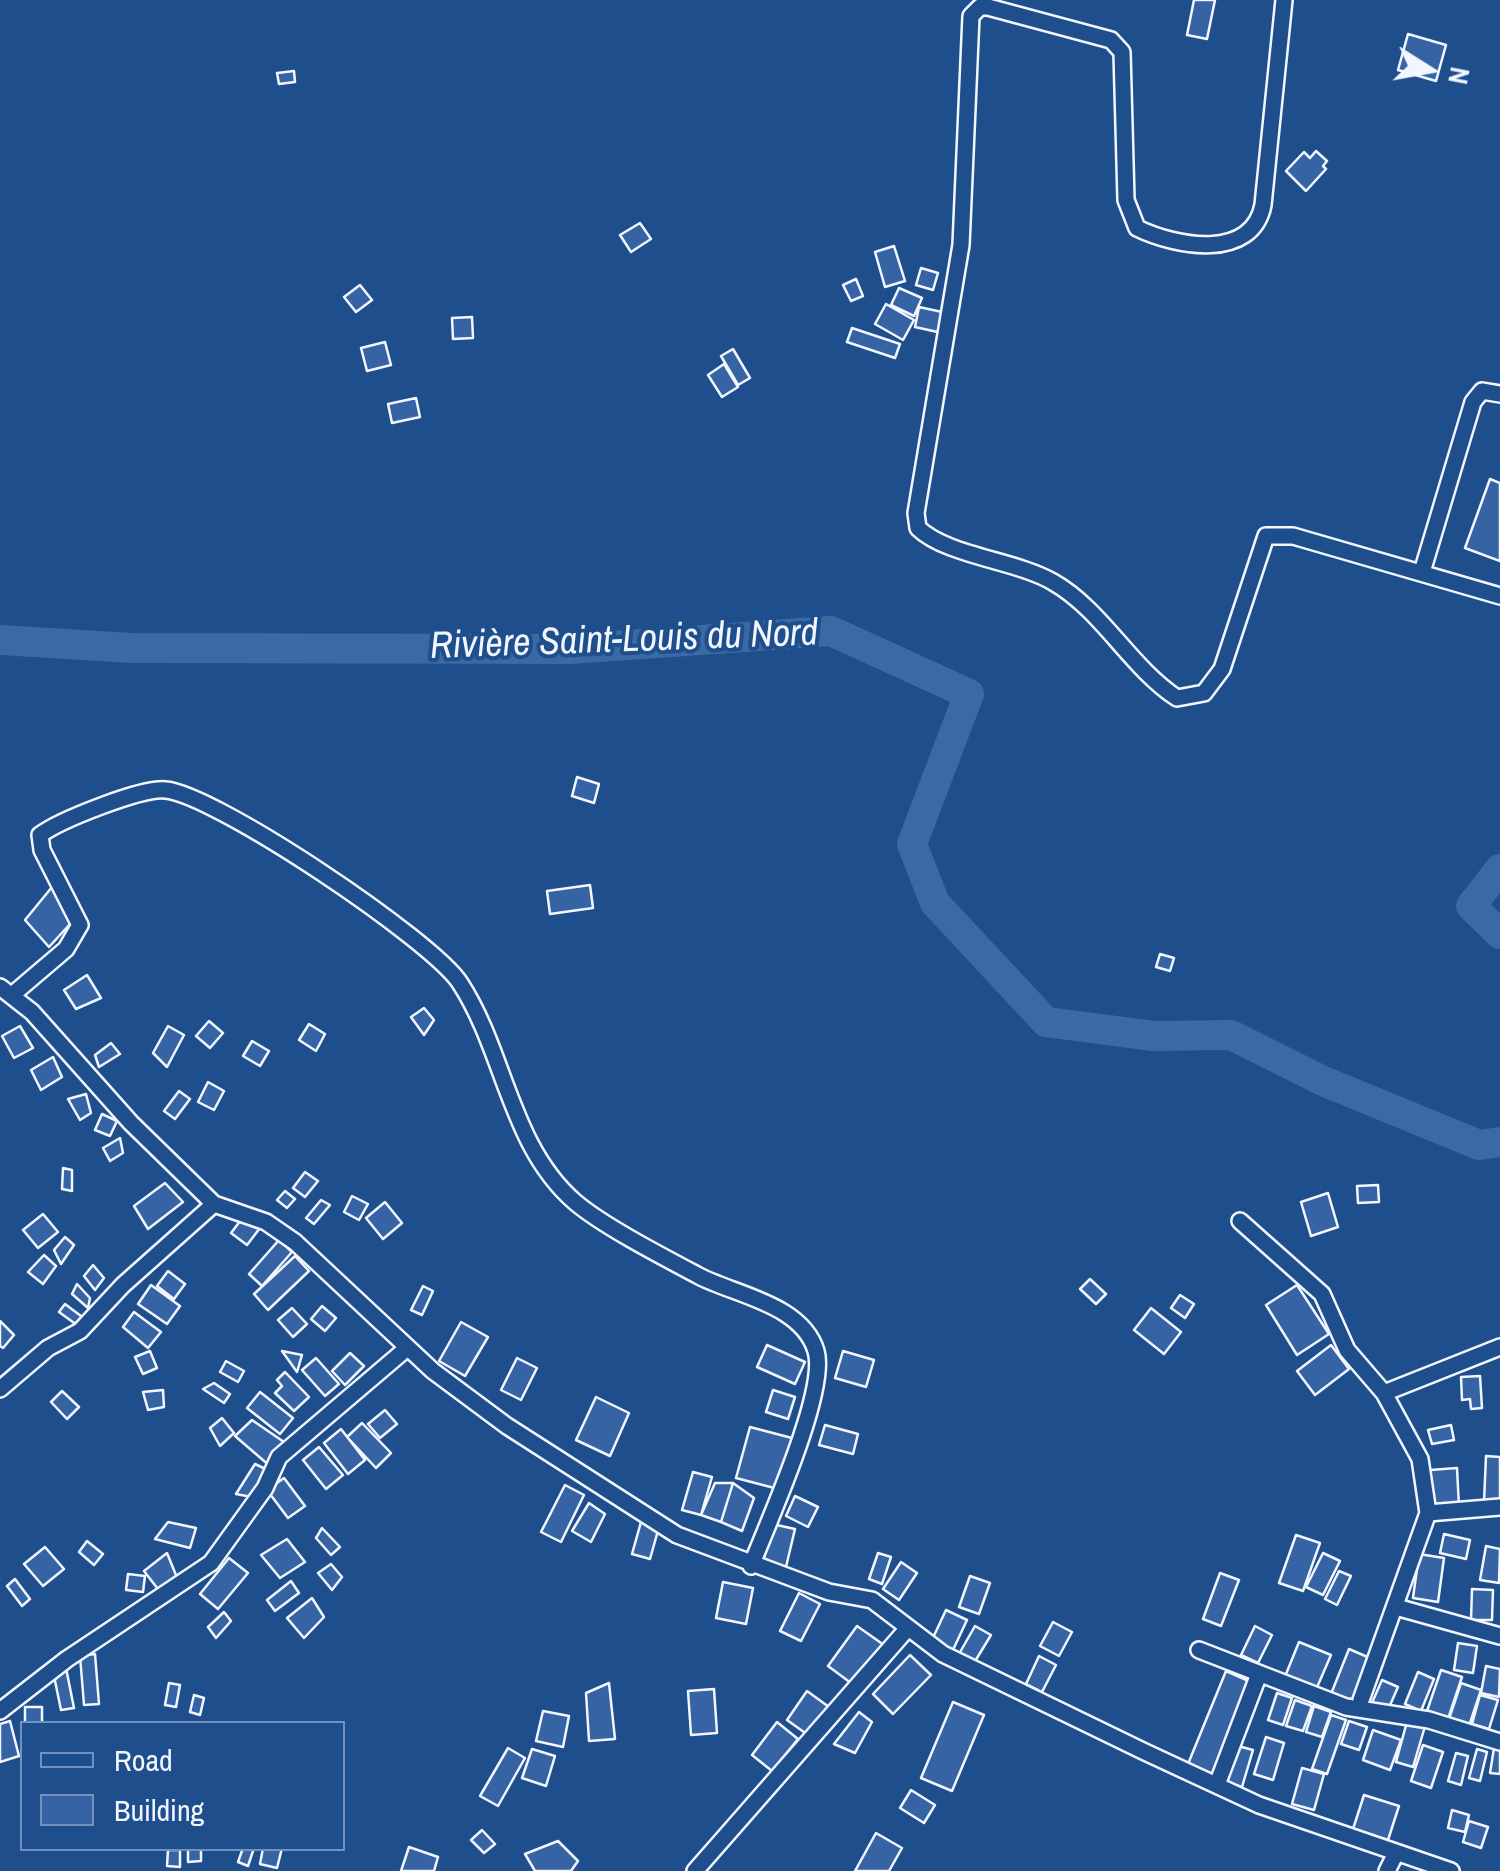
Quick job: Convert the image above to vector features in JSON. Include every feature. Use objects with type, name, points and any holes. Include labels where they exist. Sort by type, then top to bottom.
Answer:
[{"type":"street","points":[[1284,0],[1260,222],[1249,236],[1234,242],[1164,241],[1137,228],[1126,200],[1122,52],[1111,40],[988,7],[980,6],[970,16],[961,245],[916,513],[918,528],[939,541],[1022,566],[1057,584],[1156,684],[1177,698],[1204,693],[1222,669],[1266,536],[1294,536],[1500,596]]},
{"type":"street","points":[[1422,572],[1473,402],[1482,391],[1500,394]]},
{"type":"street","points":[[751,1566],[818,1378],[812,1340],[772,1306],[701,1277],[576,1202],[536,1155],[462,985],[438,955],[343,887],[233,820],[201,801],[164,789],[68,818],[40,835],[42,850],[73,904],[80,925],[66,950],[6,991],[214,1204],[266,1222],[294,1242],[406,1350],[507,1426],[677,1535],[751,1566],[828,1592],[872,1600],[943,1654],[1145,1752],[1260,1804],[1450,1871]]},
{"type":"street","points":[[0,1389],[48,1348],[80,1331],[123,1284],[214,1204]]},
{"type":"street","points":[[1240,1221],[1322,1294],[1347,1350],[1384,1393],[1420,1459],[1428,1512],[1361,1700]]},
{"type":"street","points":[[1384,1393],[1500,1347]]},
{"type":"street","points":[[0,1711],[67,1658],[211,1563],[266,1488],[278,1457],[406,1350]]},
{"type":"street","points":[[1428,1512],[1500,1507]]},
{"type":"street","points":[[1396,1607],[1500,1636]]},
{"type":"street","points":[[695,1871],[908,1628]]},
{"type":"street","points":[[1199,1650],[1346,1707],[1429,1720],[1500,1742]]},
{"type":"street","points":[[1218,1782],[1259,1674]]},
{"type":"street","points":[[1387,1871],[1396,1853]]},
{"type":"building","points":[[1194,0],[1215,0],[1207,39],[1187,35]]},
{"type":"building","points":[[1408,34],[1446,45],[1436,81],[1398,70]]},
{"type":"building","points":[[294,71],[295,82],[279,84],[277,73]]},
{"type":"building","points":[[1316,151],[1327,161],[1323,166],[1326,169],[1306,191],[1286,171],[1304,152],[1310,158]]},
{"type":"building","points":[[640,223],[651,239],[631,252],[620,235]]},
{"type":"building","points":[[894,246],[905,281],[885,287],[875,252]]},
{"type":"building","points":[[921,268],[938,273],[933,290],[916,285]]},
{"type":"building","points":[[856,279],[863,296],[851,301],[843,285]]},
{"type":"building","points":[[360,285],[372,300],[356,312],[344,297]]},
{"type":"building","points":[[899,288],[922,298],[914,316],[891,305]]},
{"type":"building","points":[[886,304],[914,320],[903,340],[875,324]]},
{"type":"building","points":[[919,307],[947,313],[942,333],[915,327]]},
{"type":"building","points":[[472,317],[473,338],[453,339],[452,318]]},
{"type":"building","points":[[852,328],[900,344],[895,358],[847,342]]},
{"type":"building","points":[[385,342],[391,365],[367,371],[361,348]]},
{"type":"building","points":[[733,349],[750,378],[738,385],[721,356]]},
{"type":"building","points":[[724,364],[738,387],[722,397],[708,375]]},
{"type":"building","points":[[416,398],[420,417],[392,423],[388,404]]},
{"type":"building","points":[[1490,479],[1500,483],[1500,561],[1465,548]]},
{"type":"building","points":[[577,777],[599,784],[594,803],[572,796]]},
{"type":"building","points":[[590,885],[593,908],[550,914],[547,891]]},
{"type":"building","points":[[52,887],[71,923],[49,947],[25,920]]},
{"type":"building","points":[[1160,954],[1174,958],[1170,971],[1156,967]]},
{"type":"building","points":[[87,975],[101,998],[76,1009],[64,990]]},
{"type":"building","points":[[424,1008],[434,1020],[424,1035],[411,1017]]},
{"type":"building","points":[[209,1021],[223,1033],[210,1048],[196,1036]]},
{"type":"building","points":[[309,1024],[325,1034],[316,1051],[299,1040]]},
{"type":"building","points":[[20,1026],[33,1048],[14,1058],[2,1036]]},
{"type":"building","points":[[168,1026],[184,1035],[167,1067],[153,1053]]},
{"type":"building","points":[[252,1041],[269,1051],[260,1066],[243,1056]]},
{"type":"building","points":[[111,1043],[120,1054],[99,1067],[95,1055]]},
{"type":"building","points":[[53,1057],[62,1077],[41,1090],[31,1070]]},
{"type":"building","points":[[208,1082],[224,1091],[214,1110],[198,1102]]},
{"type":"building","points":[[179,1091],[190,1099],[175,1119],[164,1111]]},
{"type":"building","points":[[86,1094],[91,1113],[80,1120],[68,1099]]},
{"type":"building","points":[[102,1114],[117,1121],[110,1136],[95,1130]]},
{"type":"building","points":[[120,1138],[123,1153],[110,1161],[103,1148]]},
{"type":"building","points":[[63,1168],[72,1170],[72,1191],[62,1189]]},
{"type":"building","points":[[305,1172],[318,1181],[305,1197],[293,1188]]},
{"type":"building","points":[[165,1183],[183,1202],[148,1229],[134,1206]]},
{"type":"building","points":[[1378,1185],[1379,1202],[1358,1203],[1357,1186]]},
{"type":"building","points":[[285,1191],[295,1199],[287,1208],[277,1200]]},
{"type":"building","points":[[1328,1193],[1338,1227],[1311,1236],[1301,1202]]},
{"type":"building","points":[[352,1196],[368,1204],[359,1220],[344,1212]]},
{"type":"building","points":[[321,1200],[330,1205],[314,1224],[306,1218]]},
{"type":"building","points":[[385,1202],[402,1223],[383,1239],[366,1218]]},
{"type":"building","points":[[247,1212],[263,1224],[247,1245],[231,1233]]},
{"type":"building","points":[[43,1214],[58,1232],[38,1248],[23,1230]]},
{"type":"building","points":[[65,1237],[74,1245],[61,1264],[54,1250]]},
{"type":"building","points":[[279,1240],[292,1252],[262,1286],[249,1274]]},
{"type":"building","points":[[44,1255],[56,1266],[43,1284],[28,1272]]},
{"type":"building","points":[[295,1256],[309,1271],[268,1310],[254,1294]]},
{"type":"building","points":[[93,1265],[104,1278],[95,1290],[84,1276]]},
{"type":"building","points":[[168,1271],[185,1284],[174,1299],[157,1286]]},
{"type":"building","points":[[1090,1279],[1106,1294],[1096,1304],[1080,1289]]},
{"type":"building","points":[[77,1284],[90,1298],[88,1308],[72,1294]]},
{"type":"building","points":[[151,1285],[180,1306],[167,1324],[138,1304]]},
{"type":"building","points":[[1297,1285],[1329,1334],[1297,1355],[1266,1305]]},
{"type":"building","points":[[423,1286],[433,1291],[422,1315],[411,1310]]},
{"type":"building","points":[[1180,1295],[1194,1304],[1185,1318],[1171,1308]]},
{"type":"building","points":[[65,1304],[85,1319],[81,1328],[59,1312]]},
{"type":"building","points":[[322,1306],[336,1318],[325,1331],[311,1319]]},
{"type":"building","points":[[292,1308],[307,1324],[293,1337],[278,1320]]},
{"type":"building","points":[[1151,1308],[1181,1332],[1164,1354],[1134,1330]]},
{"type":"building","points":[[134,1312],[161,1332],[148,1348],[123,1327]]},
{"type":"building","points":[[0,1321],[14,1335],[3,1348],[0,1346]]},
{"type":"building","points":[[461,1322],[488,1337],[465,1376],[439,1361]]},
{"type":"building","points":[[767,1345],[805,1362],[795,1384],[757,1367]]},
{"type":"building","points":[[1331,1345],[1349,1369],[1315,1395],[1297,1371]]},
{"type":"building","points":[[150,1351],[157,1368],[143,1374],[135,1357]]},
{"type":"building","points":[[282,1351],[302,1355],[297,1372]]},
{"type":"building","points":[[843,1351],[874,1360],[866,1387],[835,1378]]},
{"type":"building","points":[[350,1353],[364,1366],[345,1385],[332,1371]]},
{"type":"building","points":[[316,1358],[339,1384],[325,1396],[302,1370]]},
{"type":"building","points":[[517,1358],[537,1368],[521,1400],[501,1390]]},
{"type":"building","points":[[226,1361],[244,1371],[238,1382],[220,1372]]},
{"type":"building","points":[[285,1372],[309,1397],[294,1411],[275,1393],[282,1386],[277,1380]]},
{"type":"building","points":[[1480,1376],[1482,1408],[1471,1409],[1470,1399],[1462,1400],[1461,1377]]},
{"type":"building","points":[[214,1383],[230,1394],[224,1403],[203,1389]]},
{"type":"building","points":[[163,1390],[164,1407],[148,1410],[143,1392]]},
{"type":"building","points":[[773,1390],[795,1397],[788,1419],[766,1412]]},
{"type":"building","points":[[62,1391],[79,1407],[67,1419],[51,1402]]},
{"type":"building","points":[[260,1392],[293,1418],[280,1434],[247,1408]]},
{"type":"building","points":[[596,1397],[629,1413],[610,1456],[576,1440]]},
{"type":"building","points":[[385,1410],[397,1424],[380,1438],[368,1424]]},
{"type":"building","points":[[222,1418],[234,1433],[220,1446],[210,1428]]},
{"type":"building","points":[[252,1420],[284,1442],[271,1467],[235,1436]]},
{"type":"building","points":[[362,1423],[391,1453],[376,1468],[347,1437]]},
{"type":"building","points":[[825,1425],[858,1434],[853,1454],[819,1445]]},
{"type":"building","points":[[1451,1425],[1454,1440],[1432,1444],[1428,1430]]},
{"type":"building","points":[[750,1427],[792,1438],[778,1489],[736,1478]]},
{"type":"building","points":[[341,1429],[365,1460],[348,1474],[324,1443]]},
{"type":"building","points":[[319,1447],[343,1475],[326,1489],[303,1460]]},
{"type":"building","points":[[1486,1456],[1500,1457],[1500,1503],[1484,1502]]},
{"type":"building","points":[[255,1464],[270,1471],[257,1498],[236,1494]]},
{"type":"building","points":[[1457,1468],[1459,1507],[1432,1509],[1430,1470]]},
{"type":"building","points":[[693,1472],[712,1477],[701,1515],[682,1510]]},
{"type":"building","points":[[284,1478],[305,1506],[288,1518],[267,1490]]},
{"type":"building","points":[[715,1483],[733,1483],[721,1522],[701,1515]]},
{"type":"building","points":[[733,1483],[754,1498],[742,1531],[721,1522]]},
{"type":"building","points":[[565,1485],[584,1495],[561,1542],[541,1532]]},
{"type":"building","points":[[795,1496],[818,1507],[808,1527],[786,1516]]},
{"type":"building","points":[[589,1503],[605,1514],[591,1542],[572,1531]]},
{"type":"building","points":[[168,1522],[196,1528],[190,1548],[155,1539]]},
{"type":"building","points":[[641,1522],[659,1527],[650,1559],[632,1554]]},
{"type":"building","points":[[772,1524],[795,1529],[786,1567],[763,1562]]},
{"type":"building","points":[[322,1528],[340,1547],[331,1555],[316,1538]]},
{"type":"building","points":[[1444,1534],[1470,1540],[1466,1559],[1440,1553]]},
{"type":"building","points":[[1296,1535],[1320,1543],[1303,1591],[1279,1583]]},
{"type":"building","points":[[287,1539],[305,1562],[280,1578],[261,1555]]},
{"type":"building","points":[[87,1541],[103,1554],[94,1565],[79,1552]]},
{"type":"building","points":[[1486,1546],[1500,1549],[1499,1583],[1480,1580]]},
{"type":"building","points":[[45,1547],[64,1569],[43,1586],[24,1564]]},
{"type":"building","points":[[167,1553],[178,1580],[161,1593],[144,1571]]},
{"type":"building","points":[[878,1553],[891,1557],[882,1584],[869,1579]]},
{"type":"building","points":[[1323,1553],[1340,1561],[1323,1595],[1306,1587]]},
{"type":"building","points":[[1419,1554],[1444,1558],[1438,1602],[1413,1598]]},
{"type":"building","points":[[229,1558],[248,1573],[218,1609],[200,1594]]},
{"type":"building","points":[[901,1562],[917,1573],[899,1600],[883,1589]]},
{"type":"building","points":[[331,1564],[342,1577],[332,1590],[318,1573]]},
{"type":"building","points":[[1339,1571],[1351,1576],[1337,1605],[1325,1599]]},
{"type":"building","points":[[1220,1573],[1239,1580],[1221,1626],[1203,1619]]},
{"type":"building","points":[[128,1574],[145,1576],[143,1592],[126,1590]]},
{"type":"building","points":[[970,1576],[990,1583],[979,1614],[959,1607]]},
{"type":"building","points":[[15,1579],[30,1599],[22,1606],[7,1586]]},
{"type":"building","points":[[291,1581],[299,1593],[275,1611],[267,1600]]},
{"type":"building","points":[[723,1582],[753,1588],[746,1624],[716,1618]]},
{"type":"building","points":[[1472,1589],[1493,1590],[1492,1620],[1471,1620]]},
{"type":"building","points":[[799,1593],[820,1604],[801,1641],[780,1631]]},
{"type":"building","points":[[312,1598],[324,1617],[304,1638],[287,1618]]},
{"type":"building","points":[[946,1610],[967,1620],[952,1652],[931,1642]]},
{"type":"building","points":[[224,1612],[231,1621],[216,1638],[208,1627]]},
{"type":"building","points":[[1053,1622],[1072,1632],[1059,1656],[1040,1646]]},
{"type":"building","points":[[857,1626],[884,1645],[855,1686],[828,1666]]},
{"type":"building","points":[[975,1626],[991,1635],[974,1663],[959,1654]]},
{"type":"building","points":[[1255,1626],[1272,1635],[1258,1663],[1241,1655]]},
{"type":"building","points":[[1299,1642],[1331,1655],[1315,1692],[1284,1679]]},
{"type":"building","points":[[1458,1643],[1477,1646],[1473,1673],[1454,1670]]},
{"type":"building","points":[[1349,1649],[1370,1658],[1352,1703],[1331,1694]]},
{"type":"building","points":[[95,1654],[99,1704],[84,1705],[80,1656]]},
{"type":"building","points":[[910,1655],[931,1675],[893,1714],[873,1694]]},
{"type":"building","points":[[1039,1656],[1056,1665],[1042,1692],[1026,1684]]},
{"type":"building","points":[[1486,1666],[1500,1669],[1499,1697],[1481,1693]]},
{"type":"building","points":[[66,1668],[74,1708],[61,1710],[54,1676]]},
{"type":"building","points":[[1441,1670],[1462,1677],[1448,1719],[1427,1711]]},
{"type":"building","points":[[1226,1671],[1251,1682],[1212,1774],[1188,1764]]},
{"type":"building","points":[[1418,1672],[1434,1679],[1421,1711],[1405,1704]]},
{"type":"building","points":[[1382,1680],[1398,1687],[1387,1712],[1371,1705]]},
{"type":"building","points":[[169,1683],[180,1685],[176,1707],[165,1705]]},
{"type":"building","points":[[609,1683],[615,1739],[589,1741],[586,1693]]},
{"type":"building","points":[[1461,1683],[1481,1690],[1469,1726],[1449,1719]]},
{"type":"building","points":[[714,1689],[717,1733],[691,1735],[688,1691]]},
{"type":"building","points":[[807,1691],[829,1707],[808,1735],[787,1720]]},
{"type":"building","points":[[1277,1693],[1292,1698],[1283,1725],[1268,1720]]},
{"type":"building","points":[[194,1695],[204,1698],[200,1715],[190,1712]]},
{"type":"building","points":[[1480,1695],[1498,1700],[1489,1729],[1472,1724]]},
{"type":"building","points":[[1295,1700],[1312,1706],[1303,1731],[1286,1726]]},
{"type":"building","points":[[953,1702],[984,1715],[952,1791],[921,1778]]},
{"type":"building","points":[[1314,1706],[1331,1712],[1322,1737],[1306,1732]]},
{"type":"building","points":[[25,1707],[42,1707],[42,1721],[25,1721]]},
{"type":"building","points":[[543,1711],[569,1716],[563,1747],[536,1741]]},
{"type":"building","points":[[859,1712],[872,1722],[855,1753],[834,1744]]},
{"type":"building","points":[[1331,1715],[1346,1720],[1327,1774],[1312,1769]]},
{"type":"building","points":[[1408,1718],[1426,1723],[1413,1767],[1396,1762]]},
{"type":"building","points":[[10,1721],[19,1756],[0,1762],[0,1724]]},
{"type":"building","points":[[1349,1721],[1367,1727],[1359,1750],[1341,1744]]},
{"type":"building","points":[[777,1722],[798,1739],[772,1771],[752,1755]]},
{"type":"building","points":[[1373,1730],[1401,1740],[1390,1770],[1363,1760]]},
{"type":"building","points":[[1266,1737],[1284,1743],[1273,1780],[1254,1774]]},
{"type":"building","points":[[1423,1745],[1443,1752],[1431,1788],[1411,1781]]},
{"type":"building","points":[[1238,1746],[1253,1750],[1242,1787],[1226,1782]]},
{"type":"building","points":[[508,1748],[525,1758],[498,1806],[480,1796]]},
{"type":"building","points":[[1494,1748],[1500,1749],[1500,1774],[1490,1773]]},
{"type":"building","points":[[532,1749],[555,1756],[546,1786],[522,1778]]},
{"type":"building","points":[[1477,1749],[1487,1752],[1480,1781],[1469,1778]]},
{"type":"building","points":[[1456,1753],[1468,1756],[1461,1785],[1448,1781]]},
{"type":"building","points":[[1302,1768],[1324,1774],[1314,1810],[1292,1804]]},
{"type":"building","points":[[911,1790],[935,1805],[924,1823],[900,1808]]},
{"type":"building","points":[[1364,1795],[1399,1806],[1388,1840],[1353,1829]]},
{"type":"building","points":[[1452,1810],[1469,1815],[1465,1832],[1448,1828]]},
{"type":"building","points":[[1469,1821],[1488,1827],[1481,1848],[1463,1842]]},
{"type":"building","points":[[482,1830],[495,1844],[484,1853],[471,1840]]},
{"type":"building","points":[[876,1833],[902,1848],[889,1871],[855,1871]]},
{"type":"building","points":[[558,1841],[578,1861],[571,1871],[535,1871],[525,1854]]},
{"type":"building","points":[[409,1847],[438,1857],[434,1871],[401,1871]]},
{"type":"building","points":[[168,1851],[180,1851],[180,1867],[167,1866]]},
{"type":"building","points":[[188,1851],[201,1851],[201,1861],[188,1862]]},
{"type":"building","points":[[242,1851],[253,1851],[248,1866],[238,1862]]},
{"type":"building","points":[[262,1851],[281,1851],[277,1868],[260,1864]]},
{"type":"waterway","name":"Rivière Saint-Louis du Nord","points":[[0,640],[131,648],[570,649],[831,631],[969,694],[912,844],[935,903],[1046,1022],[1154,1036],[1231,1035],[1323,1081],[1479,1145],[1500,1142]]},
{"type":"waterway","name":"Rivière Saint-Louis du Nord","points":[[1500,869],[1471,906],[1500,934]]}]
